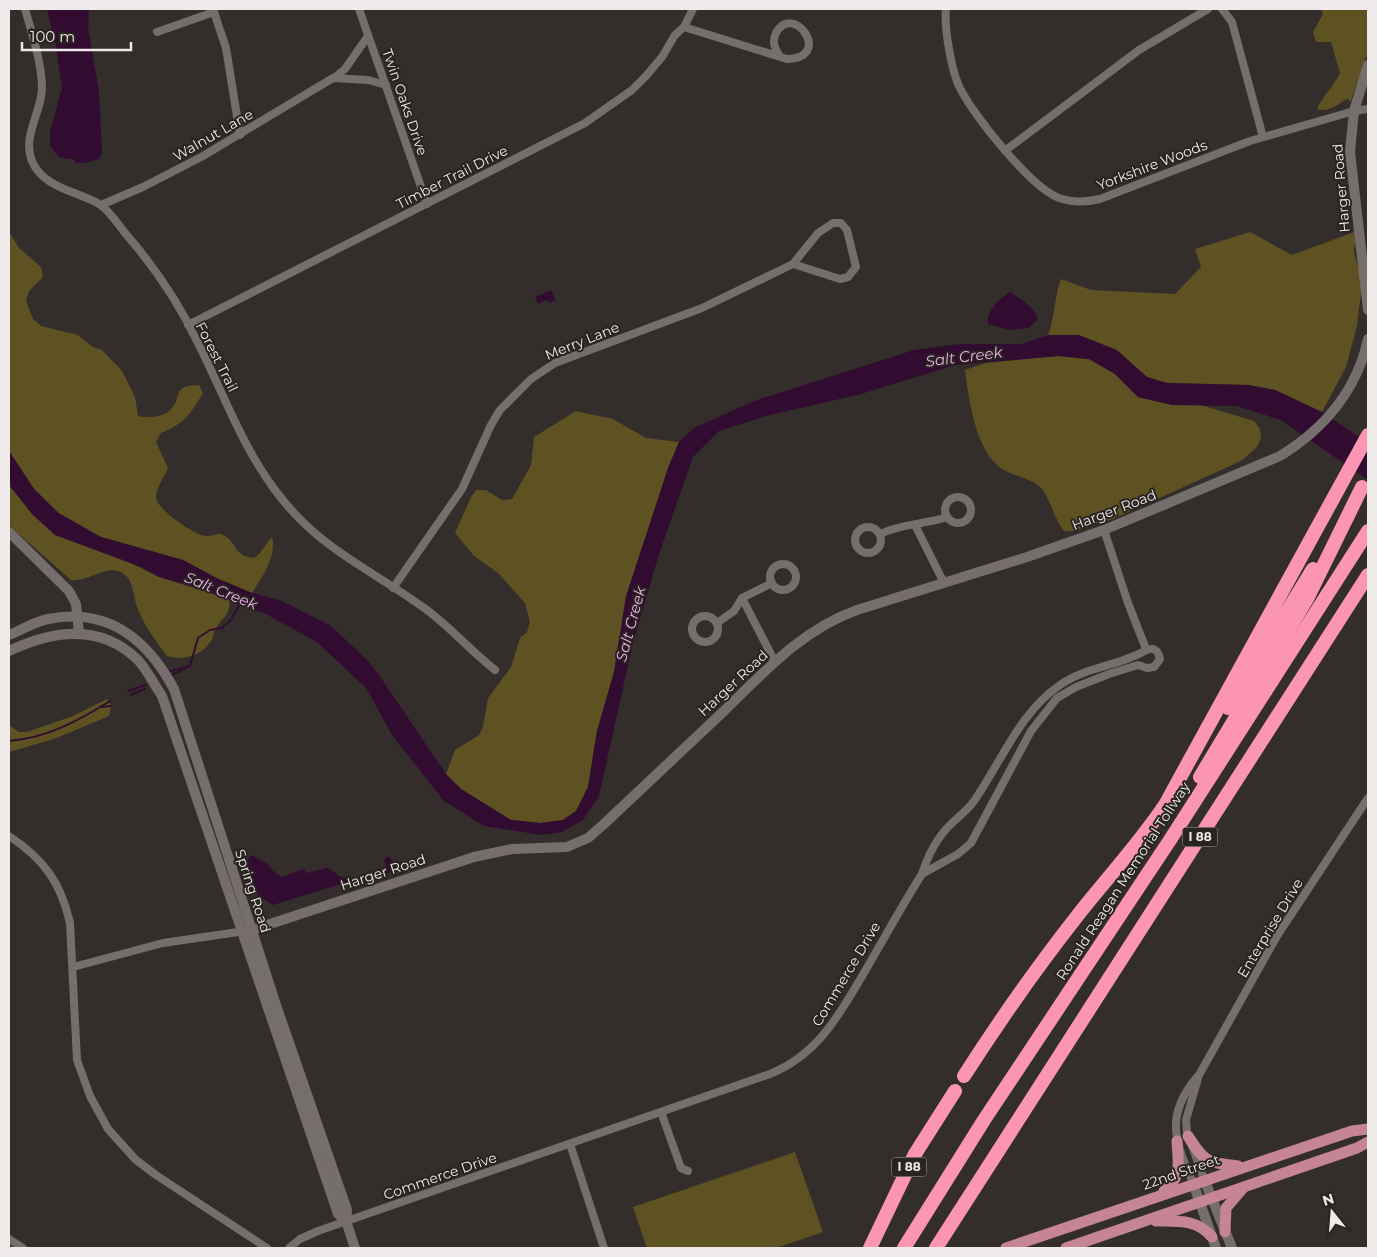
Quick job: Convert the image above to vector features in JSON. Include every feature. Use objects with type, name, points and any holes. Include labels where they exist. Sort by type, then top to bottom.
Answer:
[{"type":"highway","name":"Ronald Reagan Memorial Tollway","points":[[964,1076],[1015,997],[1078,915],[1145,835],[1165,805],[1368,435]]},
{"type":"highway","points":[[1165,805],[1254,668],[1365,481]]},
{"type":"highway","points":[[1170,840],[1178,813],[1307,599],[1365,481]]},
{"type":"highway","name":"Ronald Reagan Memorial Tollway","points":[[904,1248],[984,1120],[1170,840],[1368,531]]},
{"type":"highway","name":"I 88","points":[[936,1248],[1368,575]]},
{"type":"highway","name":"I 88","points":[[870,1248],[916,1154],[955,1091]]},
{"type":"main road","name":"22nd Street","points":[[1006,1248],[1204,1179],[1352,1131],[1368,1129]]},
{"type":"main road","points":[[1182,1139],[1213,1164],[1245,1166]]},
{"type":"main road","points":[[1158,1196],[1175,1182],[1179,1168],[1182,1139]]},
{"type":"main road","points":[[1066,1248],[1361,1147],[1368,1142]]},
{"type":"main road","points":[[1225,1232],[1226,1208],[1244,1187]]},
{"type":"main road","points":[[1147,1220],[1180,1221],[1203,1226],[1214,1243]]},
{"type":"street","name":"Forest Trail","points":[[25,9],[42,80],[39,109],[29,140],[32,160],[48,180],[101,205],[149,264],[188,325],[252,455],[283,500],[324,542],[429,612],[495,670]]},
{"type":"street","name":"Twin Oaks Drive","points":[[359,9],[427,204]]},
{"type":"street","name":"Timber Trail Drive","points":[[188,325],[556,139],[606,109],[646,76],[662,57],[675,35],[684,27],[693,9]]},
{"type":"street","name":"Yorkshire Woods","points":[[946,9],[946,29],[958,83],[980,120],[1041,188],[1061,199],[1080,202],[1100,199],[1263,137],[1354,111],[1368,109]]},
{"type":"street","points":[[1006,150],[1139,50],[1208,9]]},
{"type":"street","points":[[1222,9],[1232,22],[1263,137]]},
{"type":"street","points":[[157,32],[214,10],[226,48],[240,135]]},
{"type":"street","points":[[684,27],[787,59],[797,59],[805,54],[809,46],[809,36],[804,28],[796,24],[786,24],[778,29],[774,38],[774,47],[779,55]]},
{"type":"street","name":"Walnut Lane","points":[[101,205],[150,184],[240,135],[333,78],[345,69],[368,36]]},
{"type":"street","name":"Harger Road","points":[[1368,65],[1351,124],[1350,166],[1368,310]]},
{"type":"street","points":[[333,78],[368,80],[386,85]]},
{"type":"street","name":"Merry Lane","points":[[393,588],[462,488],[491,425],[500,410],[531,378],[555,363],[702,308],[793,264],[825,227],[833,223],[841,223],[847,230],[856,267],[848,277],[840,280],[793,264]]},
{"type":"street","name":"Harger Road","points":[[73,967],[163,943],[247,931],[488,853],[512,849],[557,849],[578,843],[604,824],[776,662],[812,631],[834,618],[1104,530],[1240,474],[1295,447],[1318,428],[1337,407],[1359,371],[1368,339]]},
{"type":"street","points":[[880,534],[906,524],[915,525],[947,518]]},
{"type":"street","points":[[915,525],[944,583]]},
{"type":"street","points":[[922,874],[958,854],[972,842],[1020,748],[1050,704],[1067,691],[1109,674],[1138,665],[1154,668],[1158,663],[1159,656],[1153,649],[1146,648],[1124,592],[1104,530]]},
{"type":"street","points":[[9,532],[65,586],[76,604],[78,633]]},
{"type":"street","points":[[716,623],[734,612],[742,598],[772,583]]},
{"type":"street","points":[[742,598],[776,662]]},
{"type":"street","name":"Spring Road","points":[[9,635],[47,619],[78,617],[103,621],[127,632],[151,652],[174,688],[247,931]]},
{"type":"street","name":"Spring Road","points":[[9,651],[54,634],[78,633],[99,636],[119,645],[139,661],[162,696],[347,1210],[346,1221],[355,1248]]},
{"type":"street","name":"Commerce Drive","points":[[289,1248],[300,1239],[346,1221],[776,1072],[800,1058],[814,1046],[839,1015],[922,874],[931,849],[972,803],[1035,708],[1051,692],[1073,678],[1136,656],[1146,648]]},
{"type":"street","name":"Enterprise Drive","points":[[1204,1179],[1182,1139],[1199,1075],[1277,936],[1368,798]]},
{"type":"street","points":[[9,836],[39,860],[60,887],[70,923],[77,1060],[90,1096],[108,1129],[121,1145],[151,1172],[267,1248]]},
{"type":"street","name":"Enterprise Drive","points":[[1193,1183],[1175,1117],[1188,1087],[1199,1075]]},
{"type":"street","points":[[661,1112],[681,1168],[688,1171]]},
{"type":"street","points":[[570,1144],[604,1248]]},
{"type":"street","points":[[1204,1179],[1232,1248]]},
{"type":"street","points":[[1193,1183],[1214,1243]]},
{"type":"street","points":[[9,1239],[23,1248]]},
{"type":"shaded area","points":[[1321,9],[1368,9],[1368,52],[1350,103],[1348,98],[1326,110],[1317,109],[1340,73],[1331,42],[1316,42],[1313,32],[1323,14]]},
{"type":"shaded area","points":[[1357,231],[1354,251],[1362,284],[1357,326],[1346,367],[1322,412],[1275,390],[1249,385],[1167,383],[1147,377],[1079,335],[1048,335],[1061,279],[1091,290],[1175,294],[1201,267],[1195,249],[1250,232],[1292,255]]},
{"type":"shaded area","points":[[9,232],[19,248],[41,267],[43,277],[29,291],[26,301],[33,319],[41,326],[78,335],[93,347],[102,350],[122,371],[135,397],[138,416],[151,417],[165,414],[175,404],[181,389],[190,385],[199,385],[203,393],[190,413],[176,426],[161,433],[156,442],[168,468],[156,493],[156,497],[162,508],[185,526],[200,535],[222,535],[229,539],[242,555],[247,557],[254,558],[257,556],[272,537],[271,559],[252,593],[219,579],[183,560],[101,537],[59,513],[34,489],[9,451]]},
{"type":"shaded area","points":[[1058,356],[1089,359],[1115,374],[1138,397],[1174,405],[1201,405],[1254,421],[1260,429],[1261,439],[1256,448],[1241,461],[1113,519],[1074,531],[1064,531],[1040,487],[1031,481],[1002,469],[985,450],[971,409],[965,370],[986,363]]},
{"type":"shaded area","points":[[576,411],[613,419],[646,438],[679,442],[668,468],[619,639],[614,672],[597,731],[588,787],[576,811],[563,820],[540,823],[511,820],[461,789],[446,774],[455,750],[479,735],[483,727],[488,698],[511,667],[520,638],[527,632],[530,622],[525,603],[498,573],[474,556],[455,533],[476,490],[486,490],[502,500],[512,499],[531,465],[534,437]]},
{"type":"shaded area","points":[[9,485],[33,515],[159,577],[229,599],[229,609],[215,630],[212,640],[197,654],[192,656],[180,658],[167,656],[145,625],[136,604],[130,581],[126,576],[115,570],[71,580],[12,528],[9,523]]},
{"type":"shaded area","points":[[107,699],[111,705],[109,716],[54,739],[9,752],[10,726],[19,732],[27,732],[73,716]]},
{"type":"shaded area","points":[[795,1152],[823,1232],[776,1248],[647,1248],[633,1207]]},
{"type":"water","points":[[47,9],[89,9],[88,28],[99,91],[102,152],[99,159],[86,163],[76,163],[73,159],[60,158],[50,146],[50,132],[62,88],[56,47]]},
{"type":"water","points":[[551,290],[556,300],[549,303],[546,300],[538,304],[535,297]]},
{"type":"water","points":[[1010,292],[1027,304],[1036,314],[1038,319],[1029,328],[1009,330],[988,324],[989,314],[995,305]]},
{"type":"water","name":"Salt Creek","points":[[1048,335],[1079,335],[1117,350],[1147,377],[1167,383],[1249,385],[1275,390],[1322,412],[1368,443],[1368,480],[1281,420],[1237,406],[1172,405],[1138,397],[1115,374],[1089,359],[1058,356],[955,365],[861,394],[766,416],[719,431],[693,457],[659,554],[633,643],[599,796],[583,820],[562,832],[542,835],[484,826],[444,801],[392,735],[367,689],[317,642],[266,614],[202,589],[159,577],[141,567],[55,535],[33,515],[9,485],[9,451],[34,489],[58,513],[101,537],[183,560],[216,578],[252,593],[280,600],[331,626],[367,660],[379,675],[446,774],[461,789],[511,820],[540,823],[563,820],[576,811],[588,787],[597,731],[614,672],[626,596],[668,468],[679,442],[694,428],[754,401],[914,350],[960,344],[1022,344]]},
{"type":"water","points":[[251,855],[267,863],[273,871],[282,877],[304,869],[306,873],[328,868],[341,877],[354,880],[273,905],[258,895],[247,862]]},
{"type":"water","points":[[388,856],[395,864],[403,864],[405,868],[386,873],[384,871],[386,865],[384,860]]},
{"type":"waterway","name":"Salt Creek","points":[[170,671],[190,666],[198,638],[210,630],[222,628],[231,620],[240,603]]},
{"type":"waterway","points":[[172,675],[186,668]]},
{"type":"waterway","points":[[128,691],[146,685]]},
{"type":"waterway","points":[[130,695],[145,689]]},
{"type":"waterway","points":[[9,741],[36,736],[62,727],[110,701]]},
{"type":"waterway","points":[[102,707],[110,706]]}]
